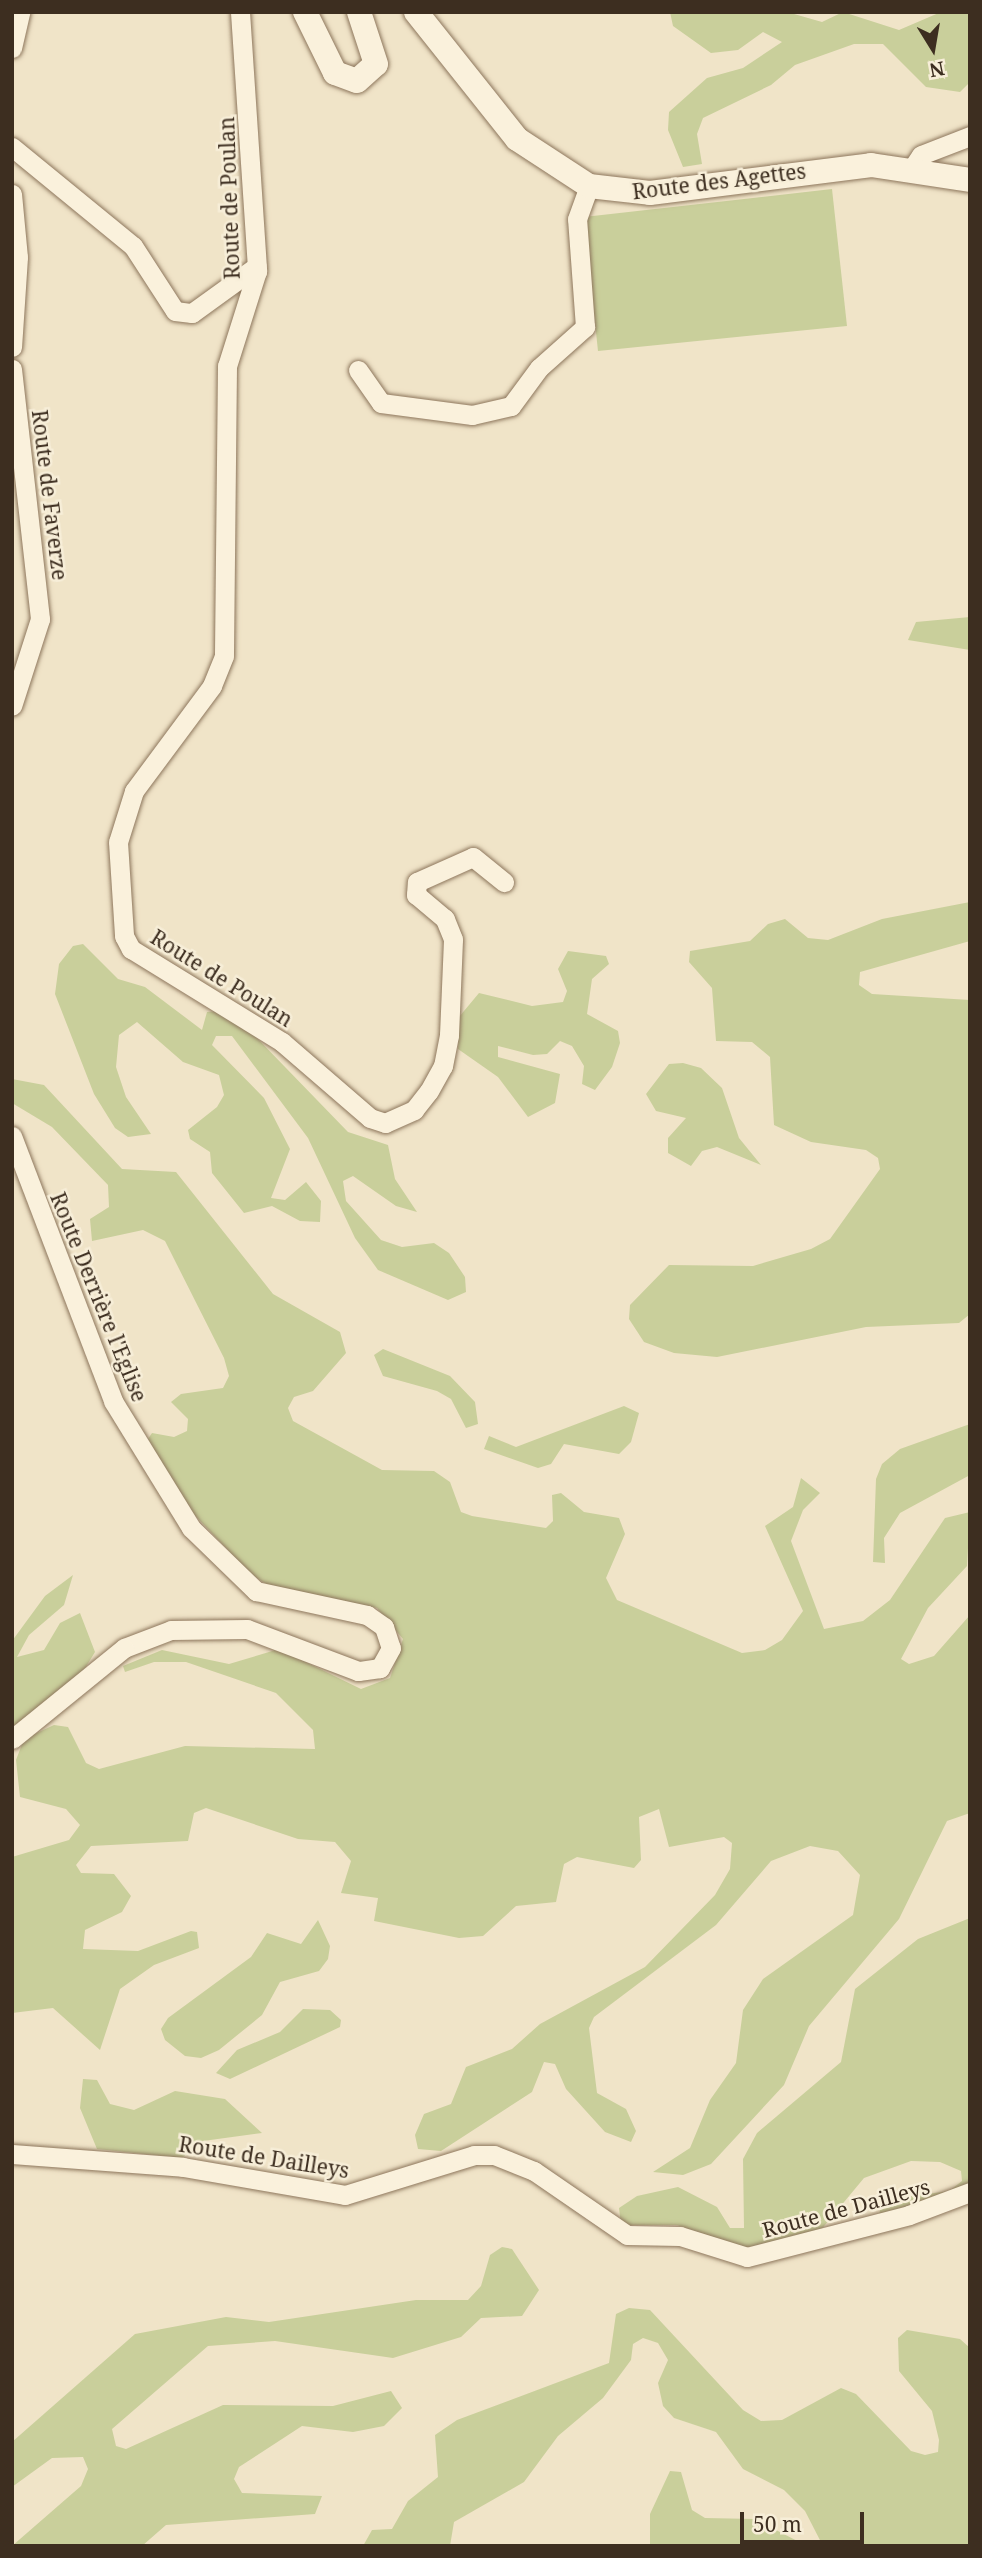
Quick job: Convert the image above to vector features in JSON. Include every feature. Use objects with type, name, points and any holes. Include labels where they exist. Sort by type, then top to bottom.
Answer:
[{"type":"street","points":[[13,44],[20,12]]},
{"type":"street","name":"Route de Poulan","points":[[240,12],[257,266],[227,366],[224,656],[212,686],[134,791],[118,842],[124,936],[131,948],[282,1042],[370,1118],[385,1123],[414,1110],[429,1091],[448,1046],[453,939],[445,919],[416,895],[417,882],[473,857],[504,882]]},
{"type":"street","points":[[305,12],[335,73],[357,81],[376,64],[359,12]]},
{"type":"street","name":"Route des Agettes","points":[[416,12],[507,128],[548,164],[589,186],[650,193],[837,167],[913,167],[970,180]]},
{"type":"street","points":[[913,167],[921,155],[970,136]]},
{"type":"street","points":[[12,147],[133,246],[175,311],[192,313],[257,266]]},
{"type":"street","points":[[358,370],[381,403],[472,415],[511,406],[539,368],[585,327],[577,219],[589,186]]},
{"type":"street","points":[[12,194],[18,257],[12,347]]},
{"type":"street","name":"Route de Faverze","points":[[12,369],[40,619],[12,706]]},
{"type":"street","name":"Route Derrière l'Eglise","points":[[12,1136],[113,1401],[196,1534],[256,1591],[366,1615],[384,1627],[391,1648],[385,1664],[364,1672],[247,1629],[170,1630],[124,1648],[12,1739]]},
{"type":"street","name":"Route de Dailleys","points":[[12,2154],[183,2167],[345,2195],[474,2155],[494,2155],[534,2171],[627,2235],[680,2236],[747,2257],[909,2215],[970,2192]]},
{"type":"green space","points":[[670,12],[787,12],[822,22],[843,12],[899,30],[941,12],[970,12],[969,83],[960,92],[926,87],[883,44],[854,44],[795,65],[771,85],[703,118],[697,134],[702,164],[683,167],[668,130],[669,112],[707,78],[743,68],[782,42],[763,32],[738,50],[711,53],[673,26]]},
{"type":"green space","points":[[832,189],[847,326],[598,351],[584,217]]},
{"type":"green space","points":[[970,617],[970,650],[908,640],[916,622]]},
{"type":"green space","points":[[970,902],[970,941],[860,972],[859,985],[872,994],[970,1000],[970,1314],[959,1323],[866,1327],[717,1357],[674,1353],[644,1342],[629,1319],[630,1305],[669,1265],[753,1266],[811,1249],[830,1239],[880,1169],[878,1158],[866,1150],[811,1142],[774,1125],[770,1057],[752,1042],[716,1041],[712,988],[689,962],[690,951],[750,941],[768,924],[785,919],[808,938],[828,940],[882,919]]},
{"type":"green space","points":[[83,944],[118,979],[145,987],[202,1030],[207,1012],[218,1011],[253,1034],[348,1132],[388,1145],[395,1179],[417,1212],[396,1206],[353,1176],[343,1181],[346,1201],[381,1240],[402,1247],[434,1243],[449,1253],[465,1277],[466,1292],[448,1300],[378,1270],[355,1238],[308,1138],[232,1036],[216,1036],[212,1045],[264,1098],[290,1149],[271,1198],[285,1200],[306,1182],[321,1201],[320,1222],[300,1221],[272,1206],[244,1213],[212,1173],[210,1152],[190,1139],[188,1130],[217,1107],[224,1095],[219,1075],[183,1062],[137,1022],[119,1035],[116,1067],[126,1097],[151,1134],[128,1137],[115,1128],[94,1094],[55,994],[59,964],[73,946]]},
{"type":"green space","points":[[568,951],[606,956],[609,964],[592,979],[587,1014],[618,1031],[620,1043],[612,1067],[595,1090],[582,1084],[584,1066],[572,1046],[560,1041],[547,1054],[533,1055],[498,1046],[498,1057],[560,1074],[555,1103],[528,1117],[498,1077],[458,1049],[459,1017],[479,993],[532,1006],[563,1002],[567,991],[558,969]]},
{"type":"green space","points":[[683,1063],[701,1068],[722,1088],[739,1138],[761,1165],[717,1147],[702,1151],[691,1166],[668,1153],[668,1138],[686,1118],[656,1111],[646,1094],[669,1064]]},
{"type":"green space","points":[[12,1079],[44,1085],[122,1169],[176,1172],[273,1294],[340,1332],[346,1353],[313,1391],[294,1397],[288,1408],[293,1421],[382,1470],[434,1471],[450,1482],[461,1512],[472,1516],[546,1528],[553,1521],[552,1495],[561,1493],[584,1512],[619,1518],[625,1534],[606,1578],[617,1600],[742,1653],[765,1650],[782,1640],[803,1611],[765,1526],[793,1507],[801,1478],[820,1493],[803,1510],[791,1541],[824,1629],[863,1621],[890,1600],[945,1518],[970,1512],[967,1566],[928,1608],[901,1659],[909,1664],[934,1656],[970,1615],[970,1813],[947,1821],[899,1919],[809,2026],[784,2085],[711,2164],[683,2175],[653,2172],[690,2148],[710,2100],[736,2063],[743,2010],[763,1979],[853,1915],[860,1875],[838,1851],[810,1846],[771,1861],[716,1925],[594,2017],[589,2028],[597,2093],[626,2109],[636,2131],[631,2142],[605,2132],[566,2089],[555,2064],[544,2062],[532,2092],[441,2151],[418,2149],[415,2135],[424,2114],[451,2104],[466,2067],[512,2049],[540,2024],[645,1967],[715,1895],[730,1869],[732,1843],[724,1837],[669,1847],[659,1809],[639,1817],[641,1860],[634,1868],[577,1857],[564,1864],[556,1902],[516,1906],[483,1936],[459,1938],[374,1921],[378,1898],[341,1893],[351,1861],[335,1842],[298,1839],[206,1808],[194,1813],[188,1841],[91,1846],[76,1865],[81,1873],[114,1874],[131,1896],[122,1912],[85,1930],[83,1949],[138,1951],[191,1931],[197,1932],[199,1948],[154,1965],[120,1989],[100,2050],[53,2008],[12,2013],[12,1857],[69,1840],[80,1825],[66,1809],[20,1797],[16,1760],[24,1739],[54,1725],[68,1727],[86,1763],[99,1769],[185,1746],[315,1749],[313,1730],[276,1693],[186,1662],[154,1662],[125,1672],[123,1666],[162,1650],[229,1664],[279,1649],[361,1689],[390,1678],[403,1639],[377,1608],[271,1587],[252,1575],[184,1504],[148,1439],[152,1433],[174,1437],[187,1431],[188,1419],[171,1402],[181,1394],[223,1388],[229,1376],[224,1358],[165,1241],[143,1230],[92,1241],[90,1219],[109,1207],[108,1185],[52,1127],[12,1103]]},
{"type":"green space","points":[[383,1349],[450,1376],[475,1402],[478,1424],[466,1428],[451,1399],[437,1391],[383,1376],[374,1355]]},
{"type":"green space","points":[[624,1406],[639,1413],[631,1442],[619,1454],[564,1444],[551,1464],[538,1468],[484,1449],[489,1436],[516,1447]]},
{"type":"green space","points":[[970,1424],[970,1475],[900,1513],[884,1538],[885,1563],[873,1562],[876,1479],[882,1464],[900,1449]]},
{"type":"green space","points":[[73,1575],[64,1605],[29,1635],[17,1657],[44,1650],[60,1623],[80,1613],[95,1652],[79,1678],[12,1727],[12,1641],[45,1596]]},
{"type":"green space","points":[[970,1918],[970,2193],[879,2214],[883,2200],[949,2191],[962,2181],[961,2171],[940,2162],[911,2161],[864,2178],[820,2231],[744,2248],[677,2225],[621,2225],[619,2208],[637,2196],[678,2187],[717,2207],[730,2228],[744,2228],[743,2159],[757,2133],[841,2062],[855,1989],[918,1939]]},
{"type":"green space","points":[[318,1920],[330,1946],[328,1959],[319,1971],[280,1982],[262,2015],[219,2050],[201,2058],[185,2056],[165,2040],[161,2029],[168,2018],[251,1957],[267,1933],[301,1944]]},
{"type":"green space","points":[[303,2009],[330,2010],[341,2020],[340,2027],[230,2079],[216,2073],[237,2050],[280,2032]]},
{"type":"green space","points":[[83,2079],[97,2080],[110,2104],[134,2110],[175,2091],[225,2099],[262,2133],[203,2141],[182,2158],[97,2149],[80,2108]]},
{"type":"green space","points":[[502,2247],[512,2249],[539,2290],[522,2316],[481,2318],[461,2337],[393,2358],[275,2341],[208,2346],[112,2429],[116,2446],[126,2449],[223,2405],[333,2406],[391,2391],[402,2408],[384,2426],[353,2432],[302,2426],[239,2467],[234,2479],[242,2493],[322,2496],[315,2514],[166,2525],[142,2546],[12,2546],[81,2486],[88,2469],[83,2457],[52,2458],[12,2487],[12,2442],[135,2334],[226,2317],[269,2322],[416,2300],[468,2300],[481,2286],[490,2255]]},
{"type":"green space","points":[[629,2308],[650,2310],[743,2410],[761,2421],[782,2420],[841,2388],[856,2394],[911,2451],[925,2455],[938,2452],[939,2440],[932,2411],[899,2371],[898,2338],[907,2330],[960,2339],[970,2348],[970,2546],[823,2546],[805,2511],[784,2490],[743,2469],[716,2432],[674,2418],[663,2406],[658,2383],[668,2360],[658,2343],[643,2338],[633,2344],[631,2360],[603,2398],[558,2436],[524,2482],[454,2522],[450,2546],[363,2546],[372,2530],[392,2529],[408,2501],[438,2477],[435,2435],[457,2420],[609,2363],[616,2314]]},
{"type":"green space","points":[[670,2471],[681,2472],[692,2510],[705,2518],[755,2519],[807,2546],[650,2546],[650,2514]]}]
